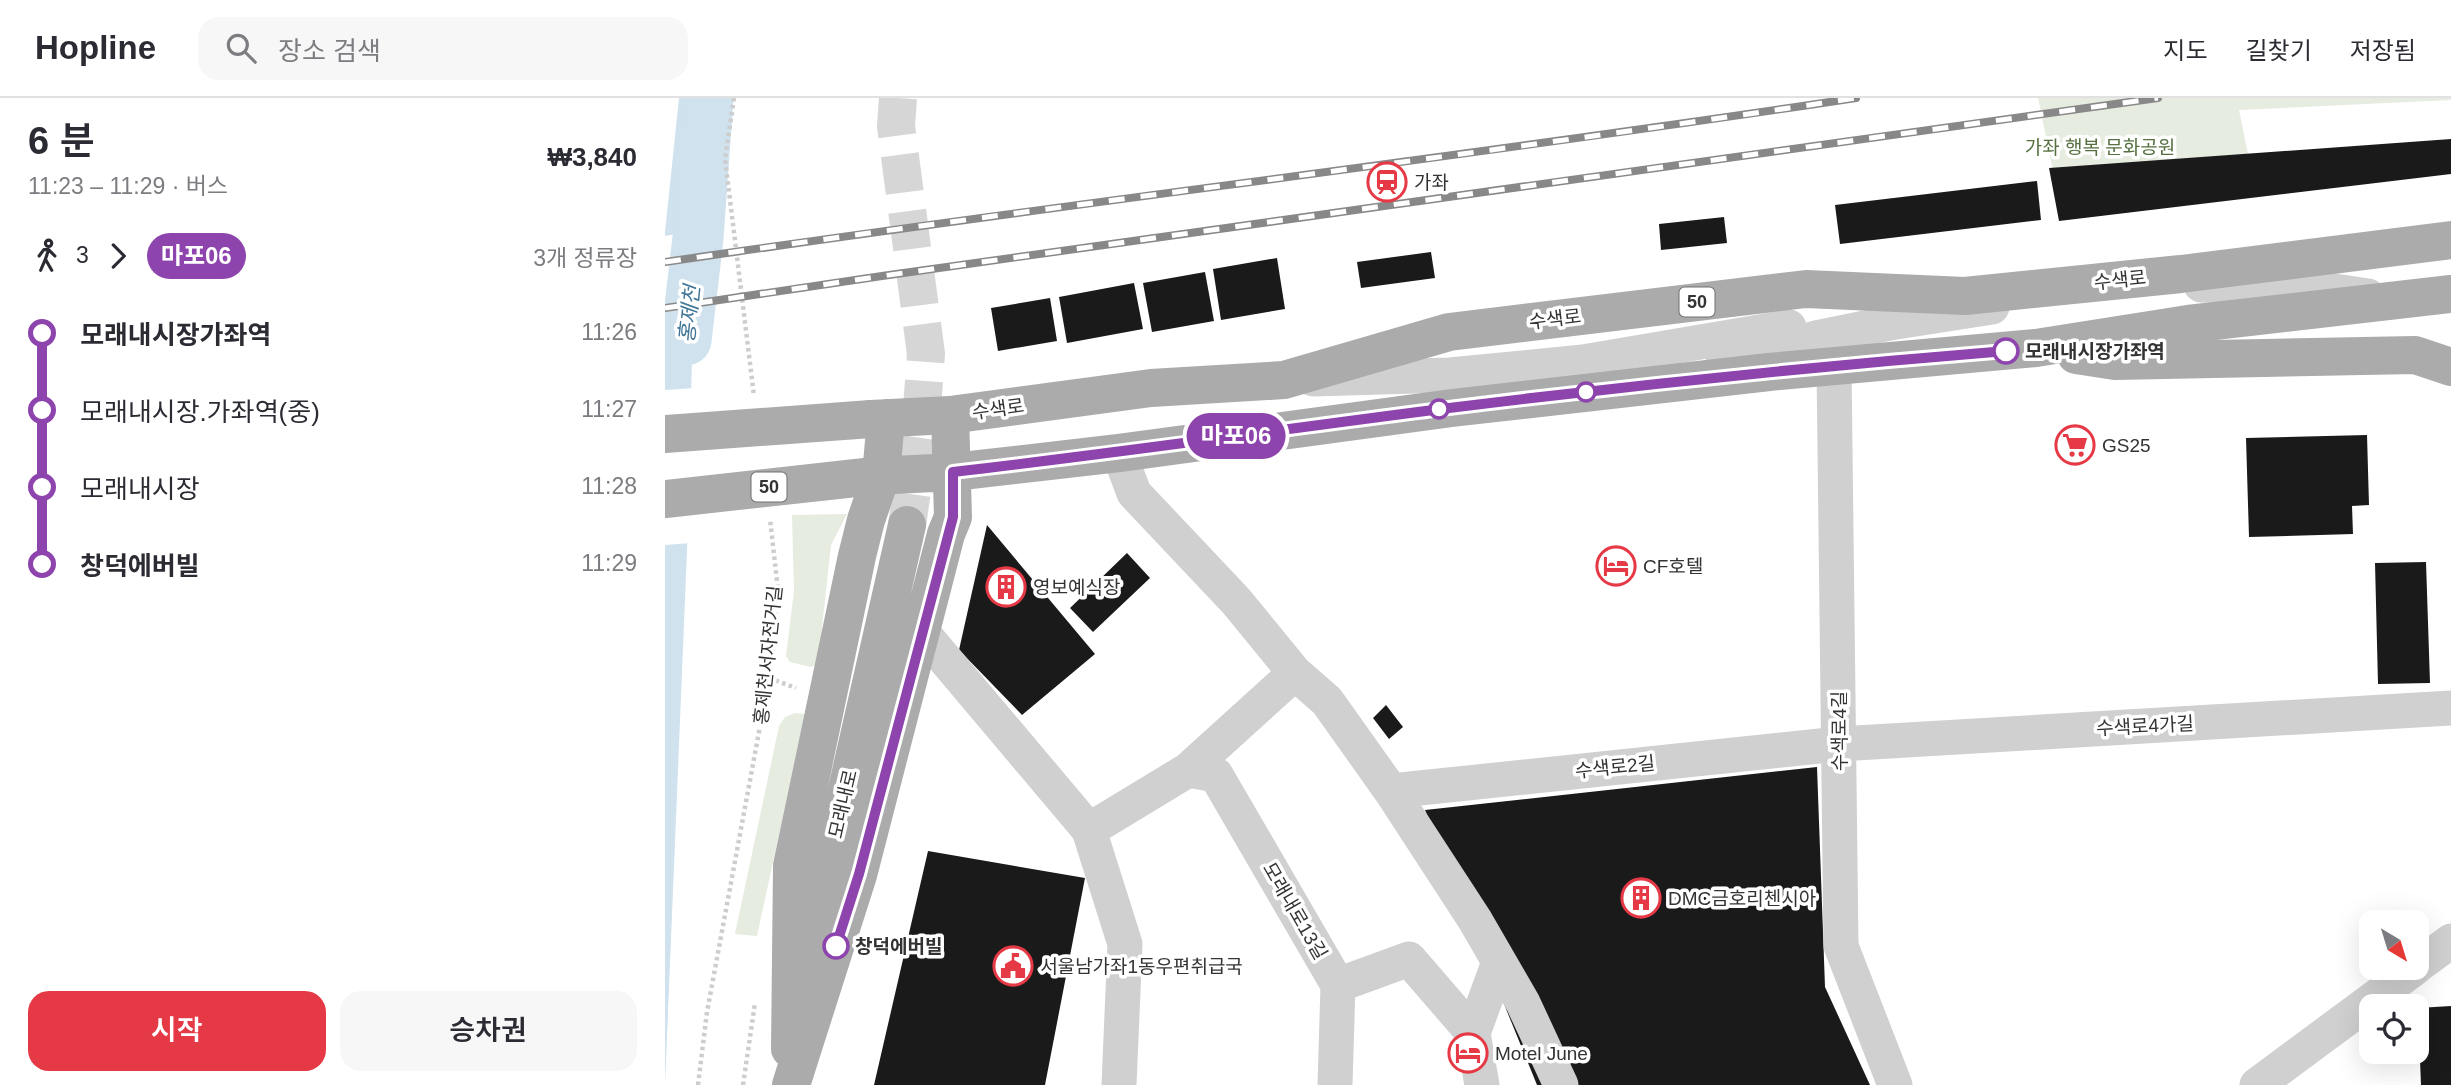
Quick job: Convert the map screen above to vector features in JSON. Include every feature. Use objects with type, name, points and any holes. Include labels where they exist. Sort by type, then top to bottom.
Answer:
[{"type":"main road","name":"수색로","points":[[665,434],[950,415],[1151,388],[1284,380],[1449,332],[1806,289],[1965,296],[2181,274],[2451,240]]},
{"type":"main road","name":"50","points":[[665,499],[877,476],[953,472],[1119,453],[1451,408],[1662,384],[2036,348],[2189,324],[2451,294]]},
{"type":"main road","points":[[2036,348],[2115,361],[2415,355],[2451,367]]},
{"type":"main road","points":[[790,1085],[859,874],[953,517],[950,415]]},
{"type":"main road","points":[[790,1085],[792,866],[857,556],[877,476],[878,418]]},
{"type":"main road","name":"모래내로","points":[[790,1085],[828,873],[907,525]]},
{"type":"main road","points":[[857,556],[881,535],[897,531],[908,532],[929,545],[937,570]]},
{"type":"street","points":[[1662,384],[1816,338],[1890,323],[2006,305],[2183,285],[2295,285],[2395,300]]},
{"type":"street","name":"수색로4길","points":[[1834,366],[1840,946],[1895,1085]]},
{"type":"street","points":[[1119,453],[1134,493],[1236,601],[1295,673],[1327,701],[1391,791],[1475,920],[1523,1003],[1561,1085]]},
{"type":"street","points":[[922,632],[1089,830],[1125,943],[1119,1085]]},
{"type":"street","points":[[1089,830],[1188,770],[1295,673]]},
{"type":"street","name":"수색로4가길","points":[[1839,744],[2451,708]]},
{"type":"street","name":"수색로2길","points":[[1391,791],[1839,744]]},
{"type":"street","name":"모래내로13길","points":[[1188,770],[1216,775],[1338,985]]},
{"type":"street","points":[[2429,957],[2451,941]]},
{"type":"street","points":[[1335,1085],[1338,985],[1409,959],[1473,1033]]},
{"type":"street","points":[[1482,1085],[1473,1033],[1499,962]]},
{"type":"street","points":[[2256,1085],[2398,980]]},
{"type":"path","points":[[734,98],[725,159],[754,397]]},
{"type":"path","name":"홍제천서자전거길","points":[[698,1085],[707,1012],[769,678],[778,590],[768,507]]},
{"type":"green space","name":"가좌 행복 문화공원","points":[[2038,98],[2451,100],[2239,110],[2254,184],[2059,200]]},
{"type":"green space","points":[[847,514],[831,545],[818,664],[811,667],[790,662],[786,656],[794,591],[792,515]]},
{"type":"green space","points":[[795,713],[805,714],[757,936],[735,934],[779,726],[785,717]]},
{"type":"water","name":"홍제천","points":[[665,98],[709,98],[697,147],[688,526],[665,1085]]},
{"type":"pier","points":[[665,98],[679,98],[665,232]]},
{"type":"pier","points":[[698,230],[696,325],[665,328],[665,236]]},
{"type":"pier","points":[[695,388],[691,543],[665,545],[665,390]]},
{"type":"building","points":[[2451,139],[2451,174],[2059,221],[2049,168]]},
{"type":"building","points":[[2037,181],[2041,220],[1840,244],[1835,205]]},
{"type":"building","points":[[1724,217],[1727,243],[1661,250],[1659,224]]},
{"type":"building","points":[[1431,252],[1435,278],[1361,288],[1357,262]]},
{"type":"building","points":[[1277,258],[1285,309],[1221,320],[1213,269]]},
{"type":"building","points":[[1205,272],[1214,321],[1152,332],[1143,283]]},
{"type":"building","points":[[1134,283],[1143,329],[1067,343],[1059,297]]},
{"type":"building","points":[[1050,298],[1057,341],[998,351],[991,308]]},
{"type":"building","points":[[2367,435],[2369,505],[2352,506],[2353,534],[2249,537],[2246,438]]},
{"type":"building","name":"영보예식장","points":[[987,525],[1095,654],[1022,715],[959,650]]},
{"type":"building","points":[[1127,553],[1150,578],[1093,632],[1070,608]]},
{"type":"building","points":[[2426,562],[2430,683],[2378,684],[2375,563]]},
{"type":"building","points":[[1386,705],[1403,727],[1389,739],[1373,718]]},
{"type":"building","name":"DMC금호리첸시아","points":[[1817,767],[1825,987],[1870,1085],[1537,1085],[1425,810]]},
{"type":"building","name":"창덕에버빌","points":[[928,851],[1085,878],[1045,1085],[874,1085]]},
{"type":"building","points":[[2451,1006],[2451,1085],[2421,1085],[2420,1064],[2429,1064],[2429,1007]]},
{"type":"waterway","name":"홍제천","points":[[686,340],[698,238],[708,98]]},
{"type":"tunnel","points":[[898,98],[896,126],[926,354],[920,435],[907,525]]},
{"type":"railway","points":[[665,262],[1856,98]]},
{"type":"railway","points":[[665,308],[2158,98]]},
{"type":"bus line","name":"마포06","points":[[836,946],[859,874],[946,534],[953,517],[953,472],[1119,453],[1451,408],[1769,372],[2006,351]]},
{"type":"place","name":"가좌","points":[[1387,182]]},
{"type":"place","name":"모래내시장가좌역","points":[[2006,351]]},
{"type":"place","name":"GS25","points":[[2075,445]]},
{"type":"place","name":"CF호텔","points":[[1616,566]]},
{"type":"place","name":"영보예식장","points":[[1006,587]]},
{"type":"place","name":"DMC금호리첸시아","points":[[1641,898]]},
{"type":"place","name":"창덕에버빌","points":[[836,946]]},
{"type":"place","name":"서울남가좌1동우편취급국","points":[[1013,966]]},
{"type":"place","name":"Motel June","points":[[1468,1053]]}]
